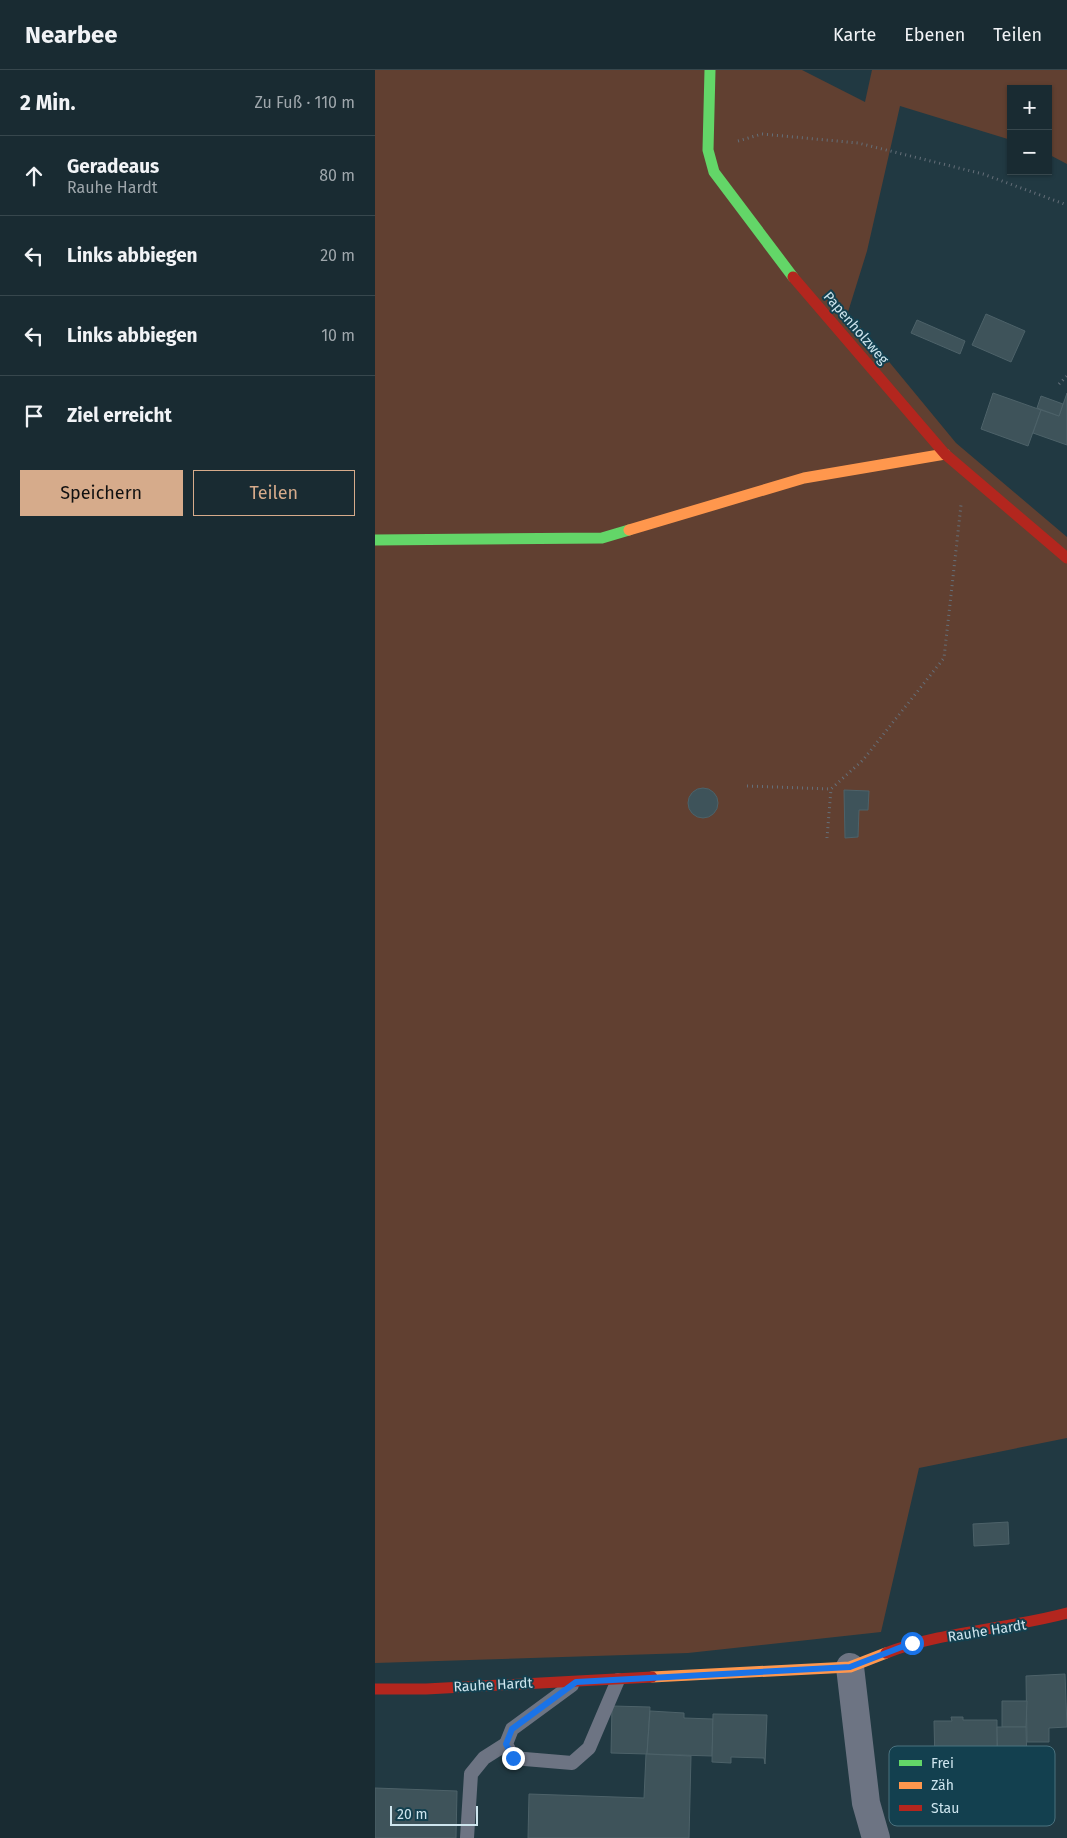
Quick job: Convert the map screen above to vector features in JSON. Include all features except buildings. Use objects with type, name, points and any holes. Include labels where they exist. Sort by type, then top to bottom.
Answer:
[{"type":"street","name":"Papenholzweg","points":[[710,70],[708,150],[714,172],[801,288],[945,454],[1067,558]]},
{"type":"street","points":[[375,540],[602,538],[804,478],[945,454]]},
{"type":"street","name":"Rauhe Hardt","points":[[375,1689],[576,1682],[850,1667],[912,1643],[1031,1623],[1067,1613]]},
{"type":"street","points":[[850,1667],[865,1802],[876,1838]]},
{"type":"lane","points":[[506,1744],[513,1758],[572,1763],[589,1748],[618,1680]]},
{"type":"lane","points":[[467,1838],[471,1774],[484,1758],[506,1744],[512,1729],[576,1682]]},
{"type":"path","points":[[708,150],[762,134],[858,143],[983,174],[1067,205]]},
{"type":"path","points":[[1059,384],[1067,376]]},
{"type":"path","points":[[827,838],[831,789],[863,760],[944,658],[965,470]]},
{"type":"path","points":[[747,786],[831,789]]},
{"type":"shaded area","points":[[375,70],[802,70],[865,102],[872,70],[1067,70],[1067,164],[1052,156],[1052,85],[1007,85],[1007,139],[900,106],[867,251],[848,312],[956,443],[1067,537],[1067,1438],[919,1468],[881,1632],[688,1653],[375,1663]]},
{"type":"traffic: fast","points":[[710,70],[708,150],[714,172],[793,277]]},
{"type":"traffic: fast","points":[[375,540],[602,538],[629,530]]},
{"type":"traffic: slow","points":[[629,530],[804,478],[945,454]]},
{"type":"traffic: slow","points":[[652,1677],[850,1667],[886,1653]]},
{"type":"traffic: jam","points":[[793,277],[945,454],[1067,558]]},
{"type":"traffic: jam","points":[[886,1653],[930,1640],[1067,1613]]},
{"type":"traffic: jam","points":[[375,1689],[426,1689],[652,1677]]},
{"type":"route","points":[[513,1758],[506,1744],[512,1729],[576,1682],[850,1667],[912,1643]]}]
